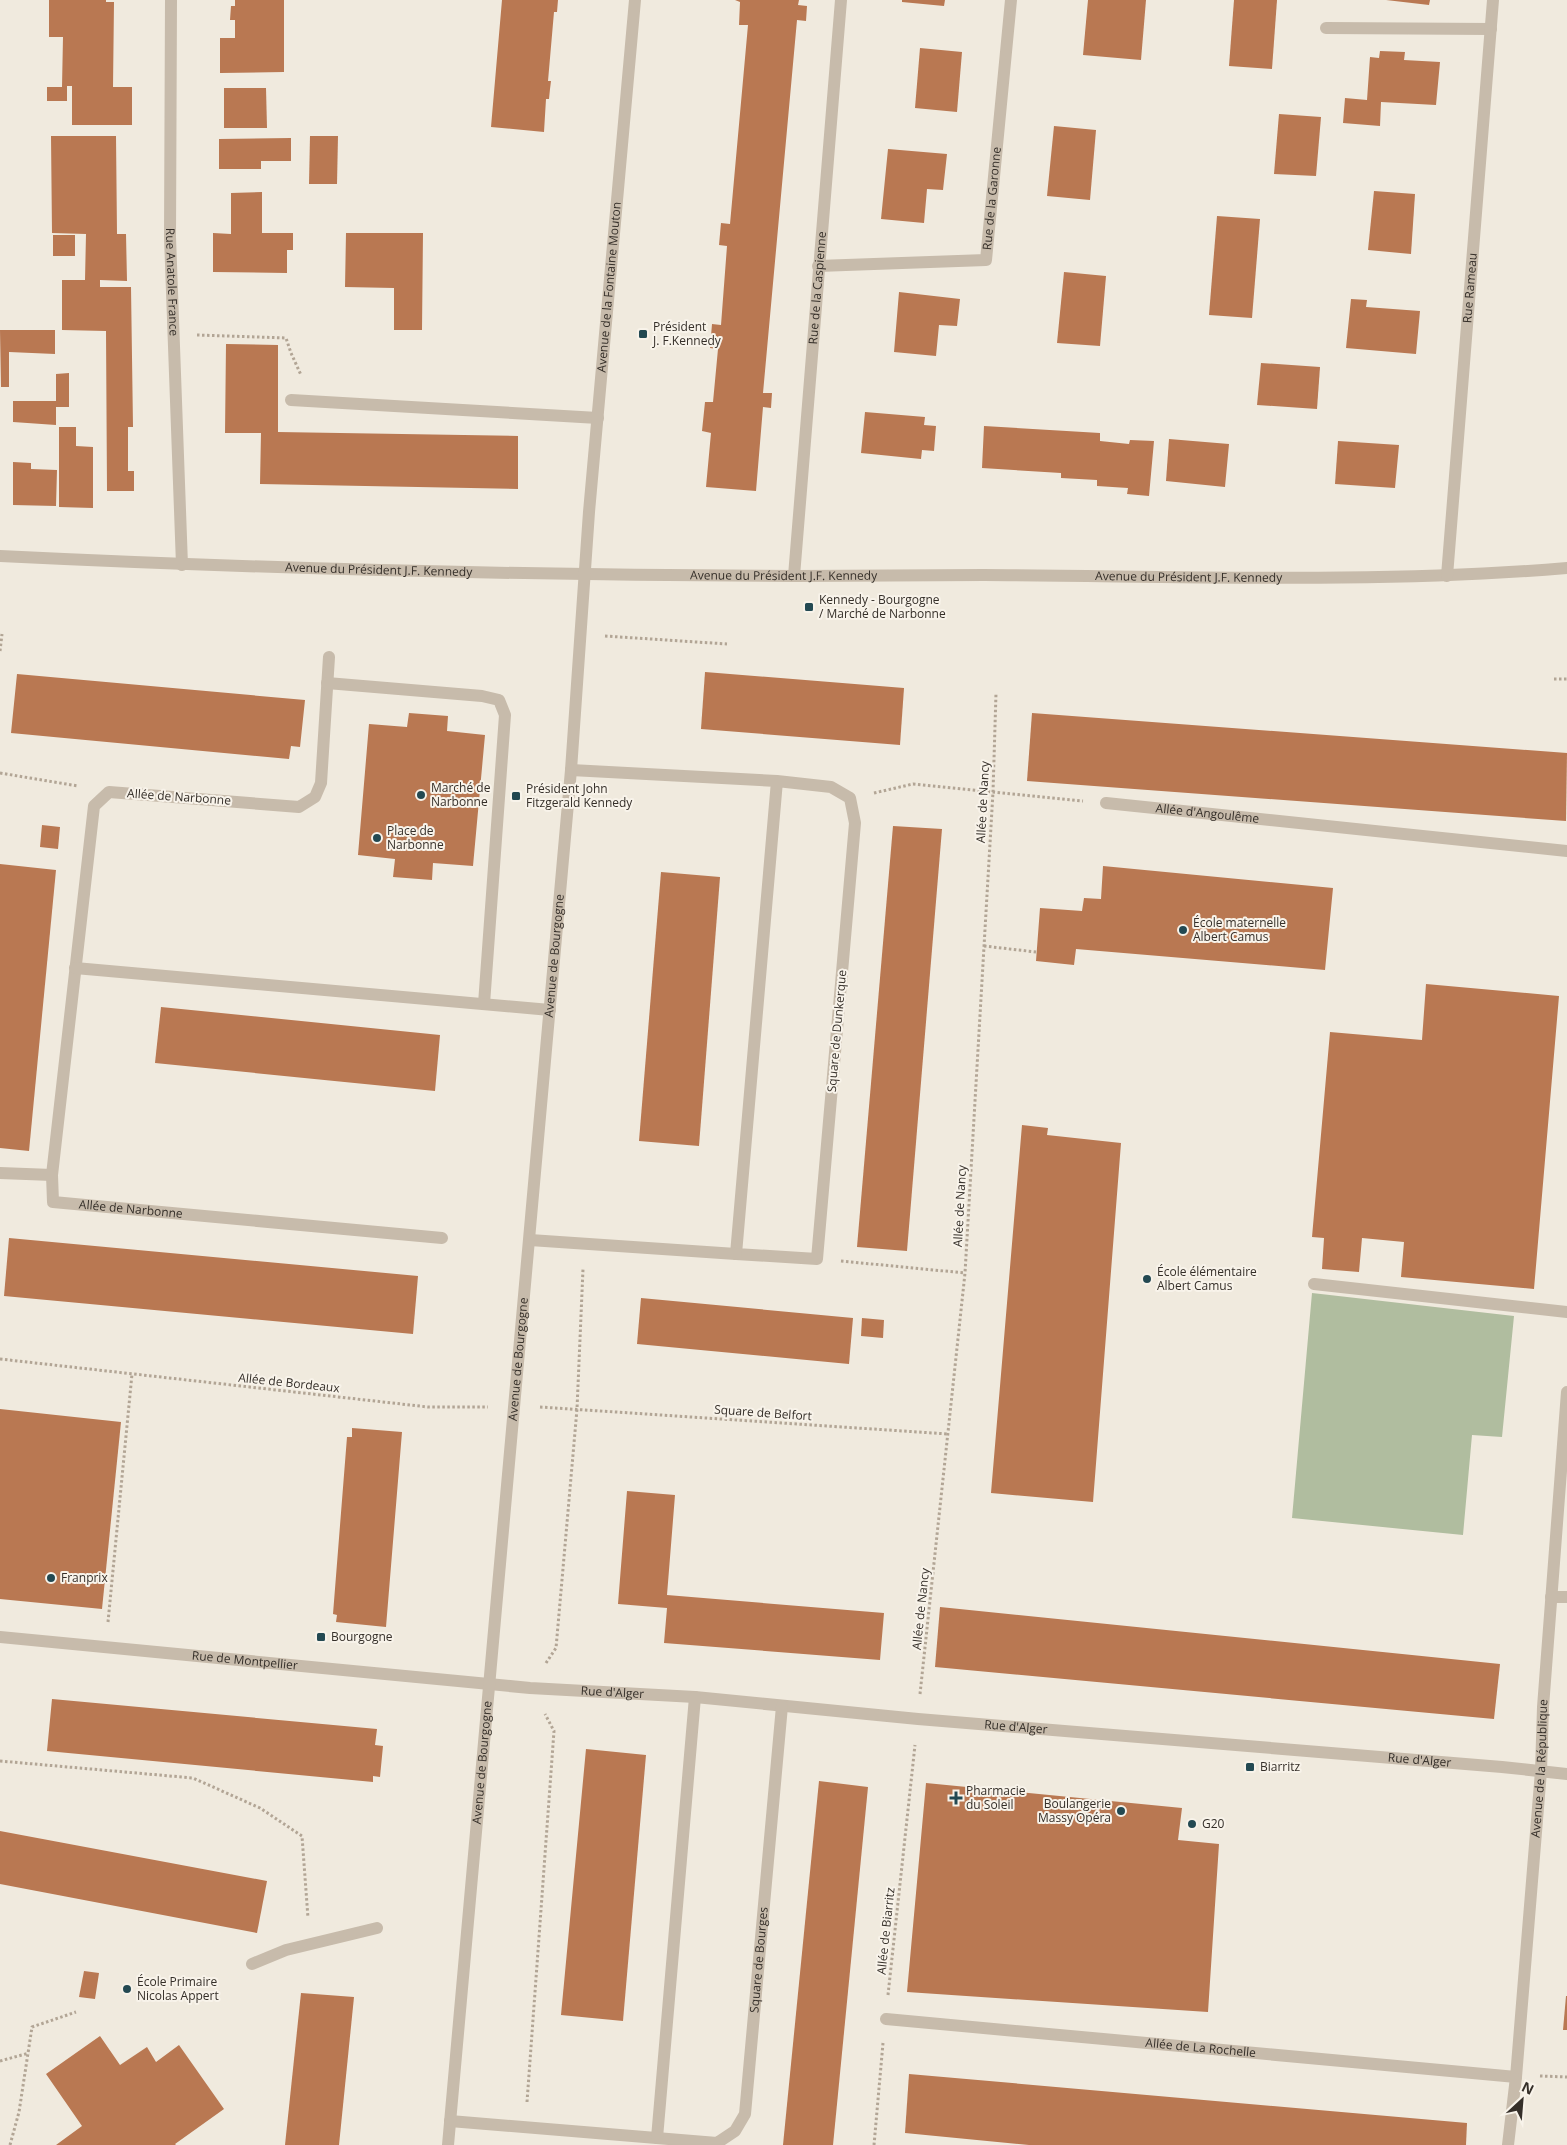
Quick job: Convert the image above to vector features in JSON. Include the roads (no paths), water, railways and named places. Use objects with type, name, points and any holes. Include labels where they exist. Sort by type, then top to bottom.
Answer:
[{"type":"street","name":"Rue Anatole France","points":[[171,0],[170,237],[182,565]]},
{"type":"street","name":"Avenue de la Fontaine Mouton","points":[[584,573],[635,0]]},
{"type":"street","name":"Rue de la Caspienne","points":[[794,576],[840,0]]},
{"type":"street","name":"Rue de la Garonne","points":[[818,266],[986,260],[1011,0]]},
{"type":"street","name":"Rue Rameau","points":[[1447,576],[1493,0]]},
{"type":"street","points":[[1326,28],[1491,29]]},
{"type":"street","points":[[291,400],[598,418]]},
{"type":"street","name":"Avenue du Président J.F. Kennedy","points":[[0,556],[182,565],[794,576],[983,575],[1327,579],[1447,576],[1567,568]]},
{"type":"street","name":"Avenue de Bourgogne","points":[[448,2145],[491,1684],[571,770],[584,573]]},
{"type":"street","name":"Allée de Narbonne","points":[[329,657],[321,783],[315,797],[299,807],[109,792],[94,806],[52,1176],[53,1202],[442,1238]]},
{"type":"street","points":[[327,683],[482,696],[499,700],[505,715],[484,1004]]},
{"type":"street","points":[[530,1240],[736,1254],[777,781],[571,770]]},
{"type":"street","name":"Square de Dunkerque","points":[[736,1254],[817,1259],[854,823],[850,798],[831,787],[777,781]]},
{"type":"street","name":"Allée d'Angoulême","points":[[1106,803],[1567,851]]},
{"type":"street","points":[[75,968],[550,1010]]},
{"type":"street","points":[[0,1174],[52,1176]]},
{"type":"street","points":[[1314,1284],[1567,1312]]},
{"type":"street","name":"Avenue de la République","points":[[1508,2145],[1516,2077],[1541,1771],[1543,1706],[1567,1392]]},
{"type":"street","points":[[1551,1596],[1567,1597]]},
{"type":"street","name":"Rue de Montpellier","points":[[0,1637],[491,1684]]},
{"type":"street","name":"Rue d'Alger","points":[[491,1684],[530,1688],[695,1697],[918,1720],[1567,1774]]},
{"type":"street","points":[[657,2138],[695,1697]]},
{"type":"street","name":"Square de Bourges","points":[[450,2122],[717,2143],[734,2131],[745,2114],[782,1706]]},
{"type":"street","points":[[252,1964],[286,1950],[377,1928]]},
{"type":"street","name":"Allée de La Rochelle","points":[[886,2019],[1516,2077]]},
{"type":"place","name":"Président J. F.Kennedy","points":[[643,334]]},
{"type":"place","name":"Kennedy - Bourgogne / Marché de Narbonne","points":[[809,607]]},
{"type":"place","name":"Marché de Narbonne","points":[[421,795]]},
{"type":"place","name":"Président John Fitzgerald Kennedy","points":[[516,796]]},
{"type":"place","name":"Place de Narbonne","points":[[377,838]]},
{"type":"place","name":"École maternelle Albert Camus","points":[[1183,930]]},
{"type":"place","name":"École élémentaire Albert Camus","points":[[1147,1279]]},
{"type":"place","name":"Franprix","points":[[51,1578]]},
{"type":"place","name":"Bourgogne","points":[[321,1637]]},
{"type":"place","name":"Biarritz","points":[[1250,1767]]},
{"type":"place","name":"Pharmacie du Soleil","points":[[956,1798]]},
{"type":"place","name":"Boulangerie Massy Opéra","points":[[1121,1811]]},
{"type":"place","name":"G20","points":[[1192,1824]]},
{"type":"place","name":"École Primaire Nicolas Appert","points":[[127,1989]]}]
